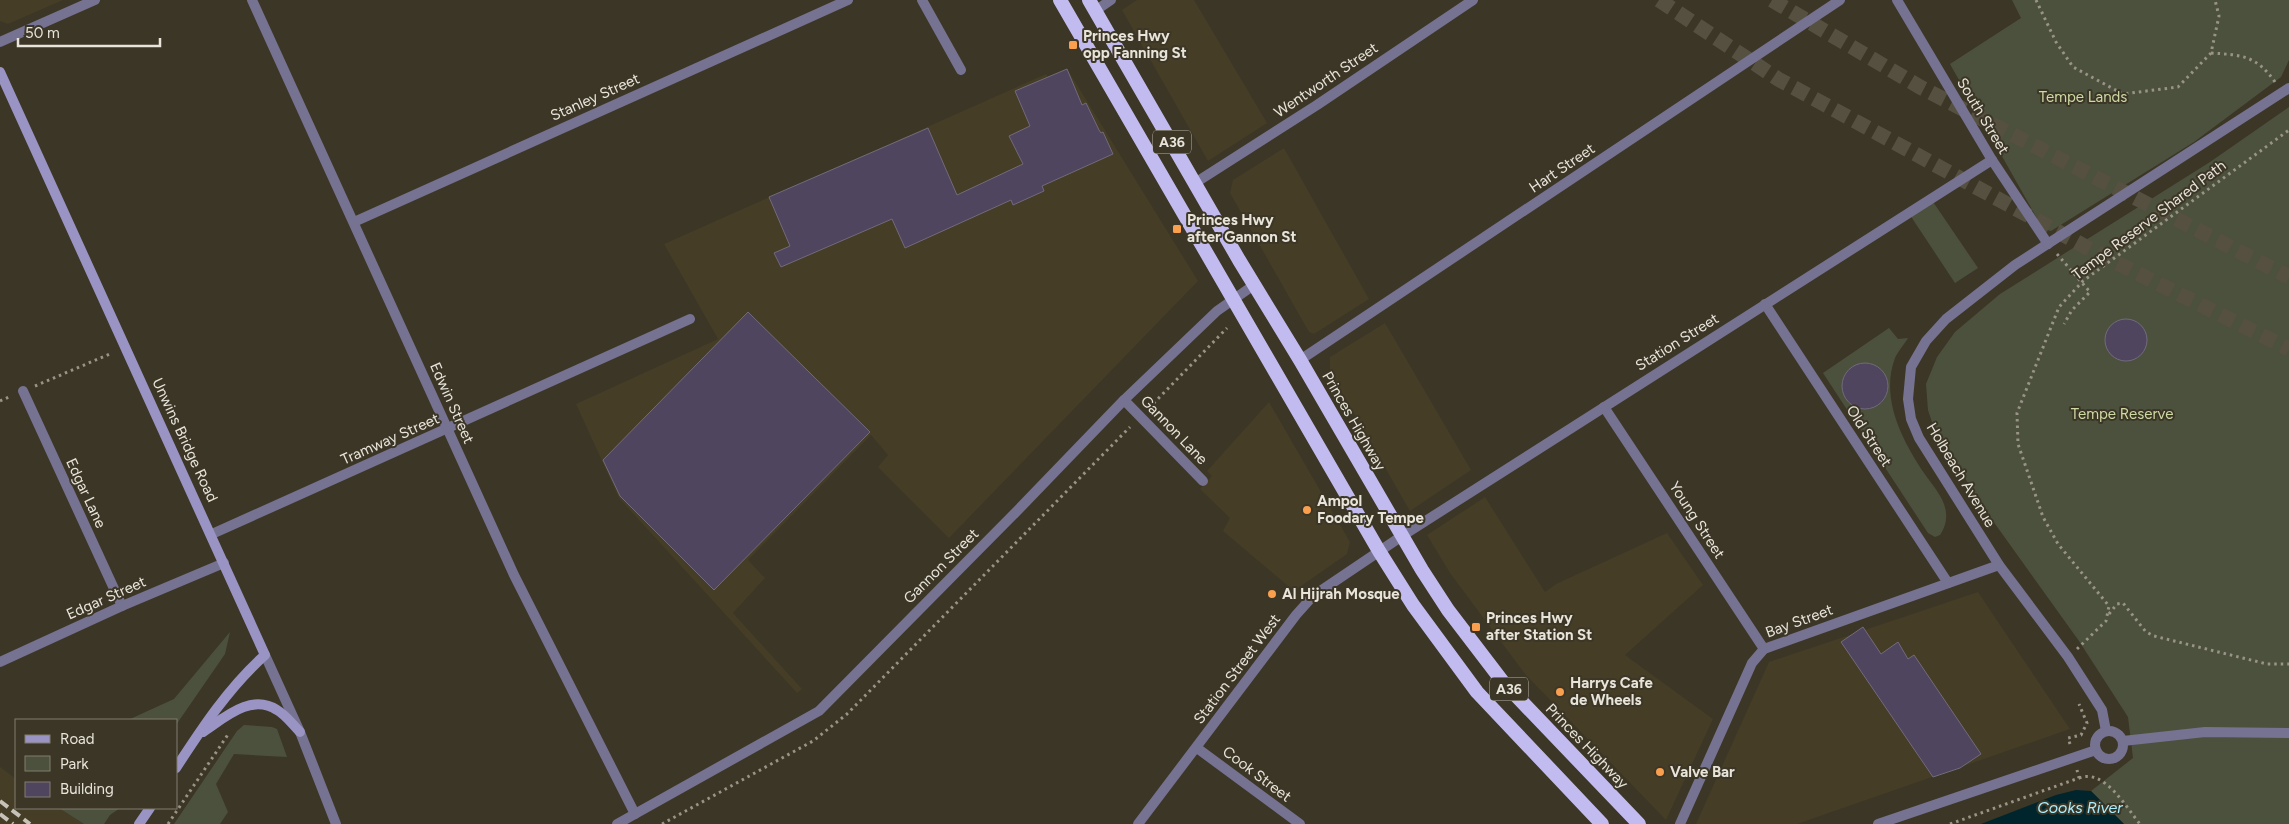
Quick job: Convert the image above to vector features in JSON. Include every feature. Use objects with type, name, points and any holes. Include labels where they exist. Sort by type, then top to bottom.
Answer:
[{"type":"highway","name":"A36","points":[[1060,0],[1379,551],[1413,605],[1477,692],[1602,824]]},
{"type":"highway","name":"Princes Highway","points":[[1092,5],[1254,285],[1300,360],[1402,536],[1448,610],[1503,682],[1639,824]]},
{"type":"main road","name":"Unwins Bridge Road","points":[[0,72],[212,534],[265,655]]},
{"type":"main road","points":[[178,765],[196,737],[239,681],[265,655]]},
{"type":"main road","points":[[196,737],[237,710],[253,704],[276,709],[300,732]]},
{"type":"main road","points":[[140,824],[149,809]]},
{"type":"street","points":[[0,42],[95,0]]},
{"type":"street","name":"Edwin Street","points":[[252,0],[514,575],[635,814]]},
{"type":"street","name":"Stanley Street","points":[[354,222],[848,0]]},
{"type":"street","points":[[922,0],[961,70]]},
{"type":"street","points":[[1092,5],[1111,0]]},
{"type":"street","name":"Wentworth Street","points":[[1195,183],[1317,105],[1473,0]]},
{"type":"street","name":"Hart Street","points":[[1300,360],[1840,0]]},
{"type":"street","name":"South Street","points":[[1897,0],[1992,160],[2048,244]]},
{"type":"street","name":"Holbeach Avenue","points":[[2106,731],[2102,710],[2068,657],[2000,565],[1919,438],[1911,419],[1908,399],[1911,367],[1926,341],[1946,319],[2015,265],[2289,88]]},
{"type":"street","name":"Station Street","points":[[1379,551],[1992,160]]},
{"type":"street","name":"Gannon Street","points":[[616,824],[819,711],[1124,400],[1212,316],[1254,285]]},
{"type":"street","name":"Old Street","points":[[1765,304],[1948,583]]},
{"type":"street","name":"Tramway Street","points":[[212,534],[448,430],[690,319]]},
{"type":"street","name":"Edgar Lane","points":[[23,391],[122,606]]},
{"type":"street","name":"Gannon Lane","points":[[1124,400],[1203,481]]},
{"type":"street","name":"Young Street","points":[[1604,406],[1764,649]]},
{"type":"street","name":"Station Street West","points":[[1138,824],[1296,615],[1314,596],[1379,551]]},
{"type":"street","name":"Edgar Street","points":[[0,662],[122,606],[224,563]]},
{"type":"street","name":"Bay Street","points":[[1680,824],[1752,663],[1764,649],[2000,565]]},
{"type":"street","name":"Unwins Bridge Road","points":[[265,655],[300,732],[336,824]]},
{"type":"street","points":[[2106,731],[2115,731],[2123,741],[2122,750],[2112,758],[2102,757],[2096,750],[2096,740],[2106,731]]},
{"type":"street","points":[[2123,741],[2205,732],[2289,734]]},
{"type":"street","name":"Cook Street","points":[[1197,748],[1300,824]]},
{"type":"street","points":[[1878,824],[2096,750]]},
{"type":"path","points":[[2036,0],[2056,42],[2074,67],[2123,94],[2178,87],[2211,53],[2219,16],[2215,0]]},
{"type":"path","points":[[2211,53],[2246,56],[2257,62],[2278,85]]},
{"type":"path","name":"Tempe Reserve Shared Path","points":[[2108,615],[2109,606],[2058,544],[2043,517],[2018,444],[2017,413],[2059,307],[2083,281],[2289,130]]},
{"type":"path","points":[[2048,244],[2083,281],[2090,292],[2072,310],[2064,324]]},
{"type":"path","points":[[0,401],[115,352]]},
{"type":"path","points":[[2068,657],[2106,621],[2108,615],[2117,604],[2123,603],[2146,632],[2154,636],[2267,664],[2289,664]]},
{"type":"path","points":[[2077,699],[2087,723],[2081,734],[2068,738],[2079,778]]},
{"type":"path","points":[[168,824],[232,729]]},
{"type":"path","points":[[1950,824],[2087,775],[2096,777],[2106,784],[2140,824]]},
{"type":"shaded area","points":[[0,0],[63,0],[8,24],[0,21]]},
{"type":"shaded area","points":[[1137,0],[1194,0],[1267,123],[1208,161],[1122,10]]},
{"type":"shaded area","points":[[1069,72],[1198,281],[949,538],[878,467],[888,455],[871,435],[748,560],[765,578],[733,613],[802,689],[797,693],[619,498],[576,404],[718,339],[664,244],[1046,74],[1050,80]]},
{"type":"shaded area","points":[[1284,148],[1369,299],[1314,334],[1309,332],[1230,193],[1233,180]]},
{"type":"shaded area","points":[[1385,323],[1471,470],[1410,511],[1330,372],[1330,357]]},
{"type":"shaded area","points":[[1269,402],[1350,542],[1347,554],[1294,591],[1223,531],[1230,518],[1200,489],[1212,476],[1207,471]]},
{"type":"shaded area","points":[[1485,497],[1545,592],[1556,584],[1667,533],[1703,585],[1625,655],[1713,719],[1666,820],[1525,674],[1450,573],[1427,535]]},
{"type":"shaded area","points":[[1978,592],[2070,729],[1797,824],[1696,824],[1769,662]]},
{"type":"shaded area","points":[[0,767],[15,778],[15,809],[61,809],[84,824],[0,824]]},
{"type":"green space","name":"Tempe Lands","points":[[2012,0],[2289,0],[2289,60],[2281,77],[2194,142],[2051,231],[2043,229],[1950,64],[2021,18]]},
{"type":"green space","name":"Tempe Reserve","points":[[2289,107],[2289,824],[2124,824],[2091,791],[2133,758],[2128,717],[2079,641],[1993,521],[1936,434],[1928,410],[1926,384],[1937,357],[1955,332],[2000,294],[2210,162]]},
{"type":"green space","points":[[1929,196],[1978,268],[1955,283],[1908,212]]},
{"type":"green space","points":[[1889,328],[1898,339],[1908,338],[1895,358],[1891,373],[1892,403],[1901,433],[1908,447],[1941,497],[1945,507],[1945,525],[1940,535],[1935,537],[1928,533],[1823,373]]},
{"type":"green space","points":[[230,632],[225,654],[178,722],[178,719],[130,719],[174,699]]},
{"type":"green space","points":[[244,725],[277,729],[287,757],[234,754],[216,784],[228,812],[220,824],[174,824],[237,731]]},
{"type":"green space","points":[[61,809],[119,809],[110,815],[104,824],[84,824]]},
{"type":"water","name":"Cooks River","points":[[2076,790],[2091,791],[2124,824],[1981,824],[2056,795]]},
{"type":"building","points":[[1067,69],[1082,105],[1086,103],[1113,154],[1042,186],[1044,191],[1013,205],[1011,200],[905,248],[892,219],[781,267],[774,253],[790,246],[769,197],[928,128],[957,195],[1023,164],[1009,136],[1030,126],[1015,91]]},
{"type":"building","points":[[748,312],[870,432],[714,590],[620,496],[603,460]]},
{"type":"building","points":[[2126,319],[2141,325],[2147,340],[2141,355],[2126,361],[2111,355],[2105,340],[2111,325]]},
{"type":"building","points":[[1861,363],[1869,363],[1878,367],[1884,373],[1888,386],[1884,399],[1878,405],[1869,409],[1861,409],[1852,405],[1846,399],[1842,390],[1842,382],[1846,373],[1852,367]]},
{"type":"building","points":[[1863,627],[1881,654],[1898,642],[1908,659],[1914,655],[1981,754],[1960,768],[1933,777],[1841,642]]},
{"type":"tunnel","points":[[1659,0],[1778,79],[2097,253],[2289,349]]},
{"type":"tunnel","points":[[1772,0],[1920,87],[2289,277]]},
{"type":"railway","points":[[0,801],[30,824]]},
{"type":"railway","points":[[0,814],[13,824]]},
{"type":"place","name":"Princes Hwy opp Fanning St","points":[[1073,45]]},
{"type":"place","name":"Princes Hwy after Gannon St","points":[[1177,229]]},
{"type":"place","name":"Ampol Foodary Tempe","points":[[1307,510]]},
{"type":"place","name":"Al Hijrah Mosque","points":[[1272,594]]},
{"type":"place","name":"Princes Hwy after Station St","points":[[1476,627]]},
{"type":"place","name":"Harrys Cafe de Wheels","points":[[1560,692]]},
{"type":"place","name":"Valve Bar","points":[[1660,772]]}]
